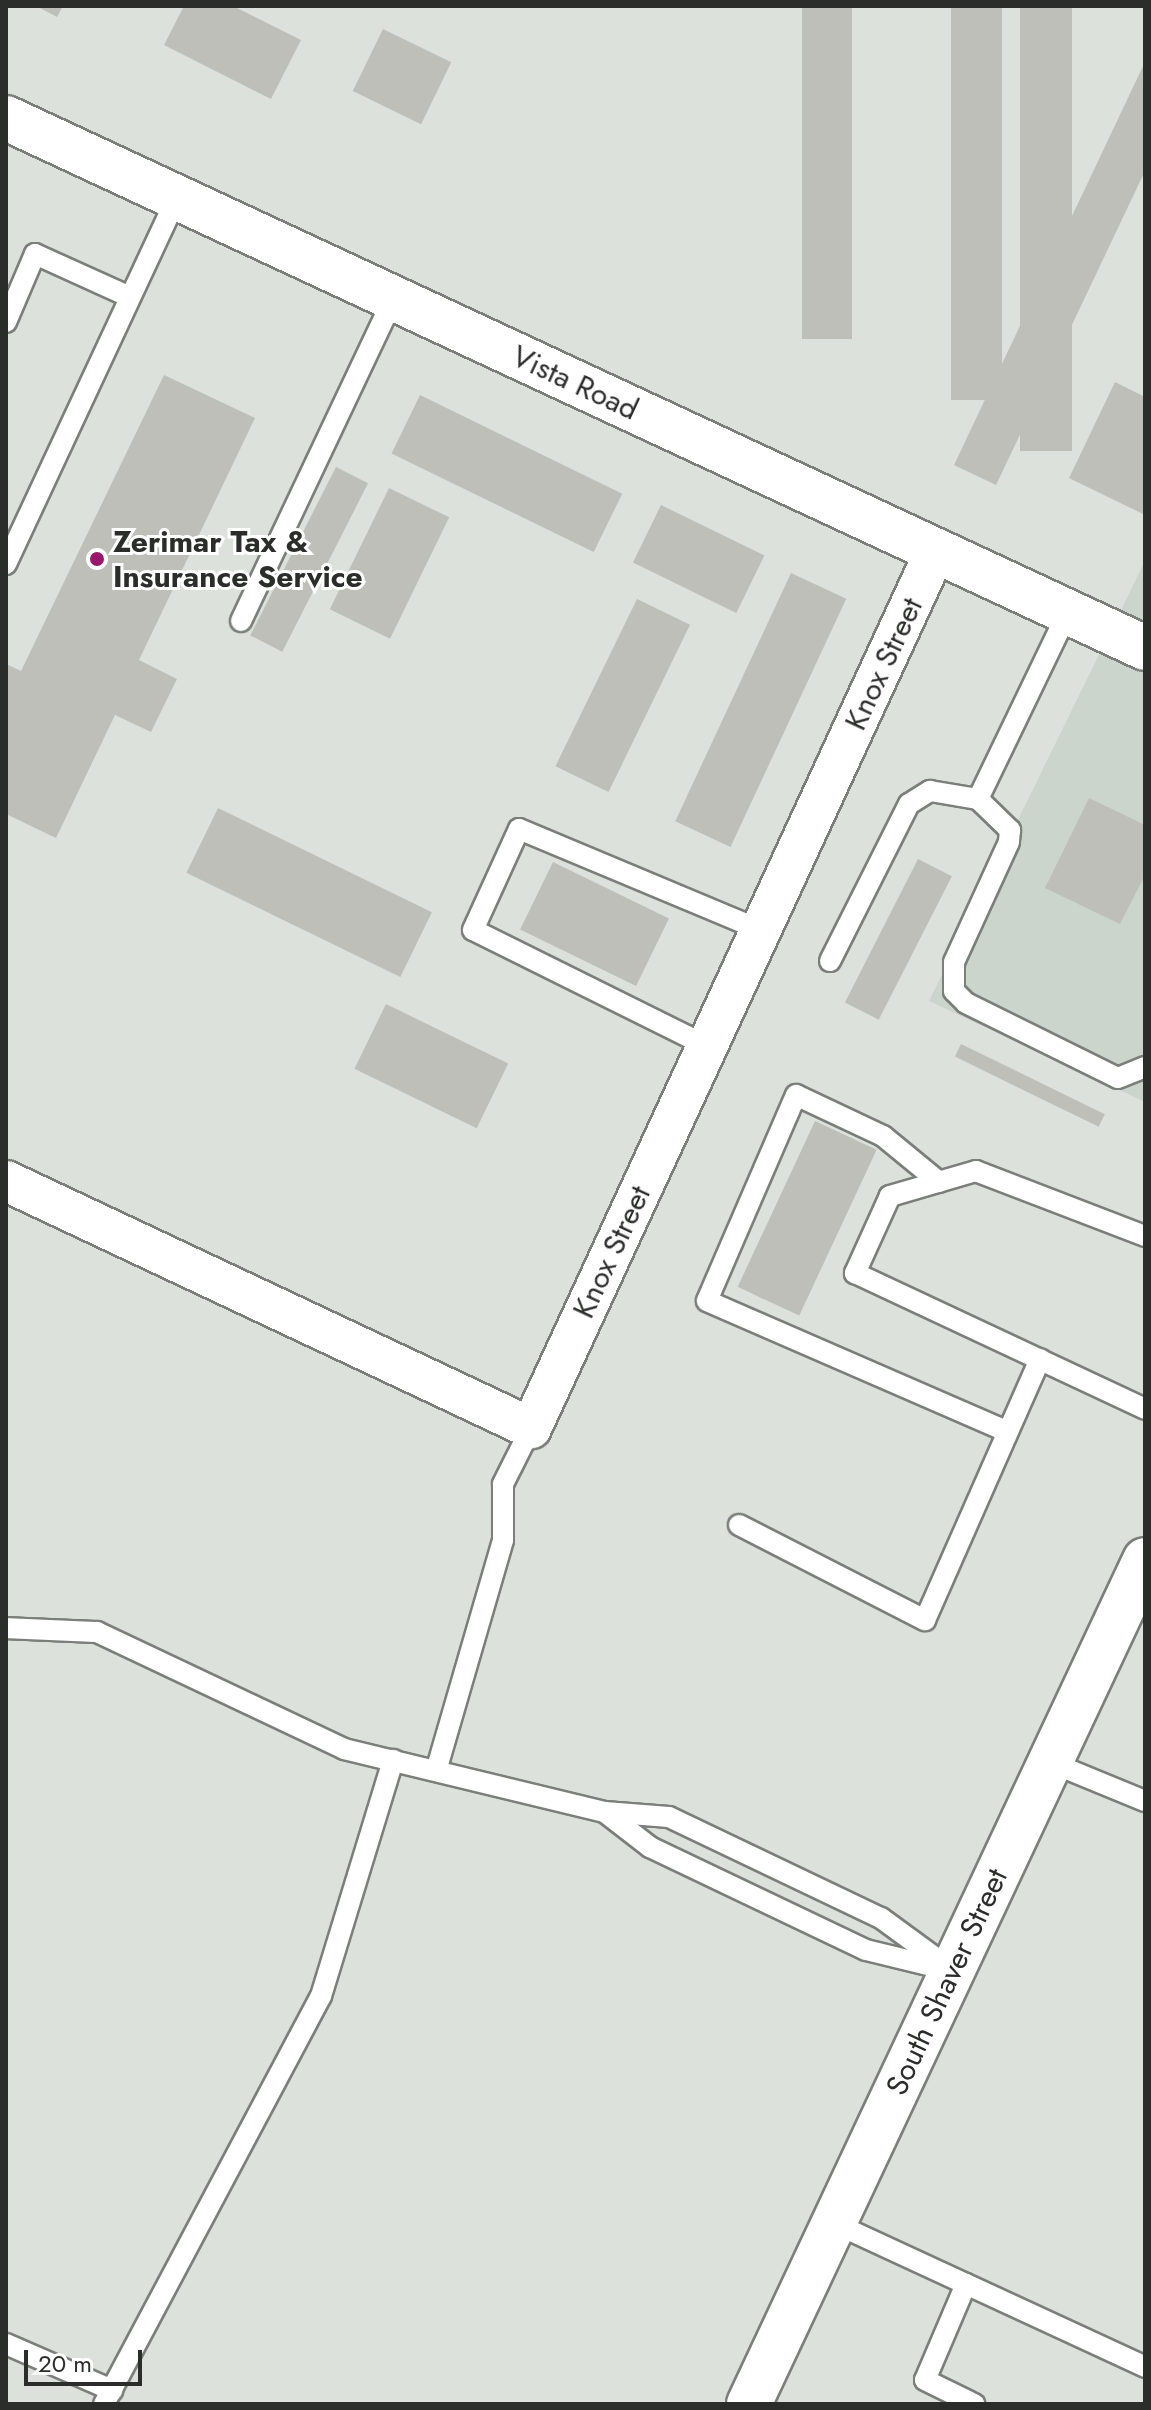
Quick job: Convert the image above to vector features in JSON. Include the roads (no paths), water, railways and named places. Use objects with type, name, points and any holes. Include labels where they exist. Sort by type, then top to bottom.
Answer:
[{"type":"street","name":"Vista Road","points":[[6,118],[1145,648]]},
{"type":"street","name":"Knox Street","points":[[531,1428],[936,550]]},
{"type":"street","points":[[6,1181],[531,1428]]},
{"type":"street","name":"South Shaver Street","points":[[749,2404],[1145,1560]]},
{"type":"lane","points":[[6,564],[177,198]]},
{"type":"lane","points":[[6,322],[12,291],[35,254],[130,297]]},
{"type":"lane","points":[[241,621],[393,299]]},
{"type":"lane","points":[[978,799],[1068,612]]},
{"type":"lane","points":[[830,961],[909,804],[930,791],[978,799],[1010,830],[1009,842],[954,962],[954,991],[966,1003],[1118,1078],[1145,1067]]},
{"type":"lane","points":[[707,1046],[473,930],[519,829],[761,930]]},
{"type":"lane","points":[[939,1182],[883,1136],[796,1095],[707,1301],[1006,1431]]},
{"type":"lane","points":[[1145,1236],[976,1171],[890,1196],[855,1273],[1145,1409]]},
{"type":"lane","points":[[739,1525],[925,1620],[1040,1359]]},
{"type":"lane","points":[[436,1771],[503,1540],[503,1484],[531,1428]]},
{"type":"lane","points":[[6,1628],[97,1632],[344,1749],[605,1812],[669,1817],[881,1918],[952,1970]]},
{"type":"lane","points":[[6,2344],[108,2397],[321,1996],[393,1760]]},
{"type":"lane","points":[[1050,1762],[1145,1801]]},
{"type":"lane","points":[[605,1812],[650,1847],[866,1950],[952,1970]]},
{"type":"lane","points":[[834,2223],[1145,2367]]},
{"type":"lane","points":[[966,2284],[925,2380],[974,2404]]},
{"type":"place","name":"Zerimar Tax & Insurance Service","points":[[97,559]]}]
